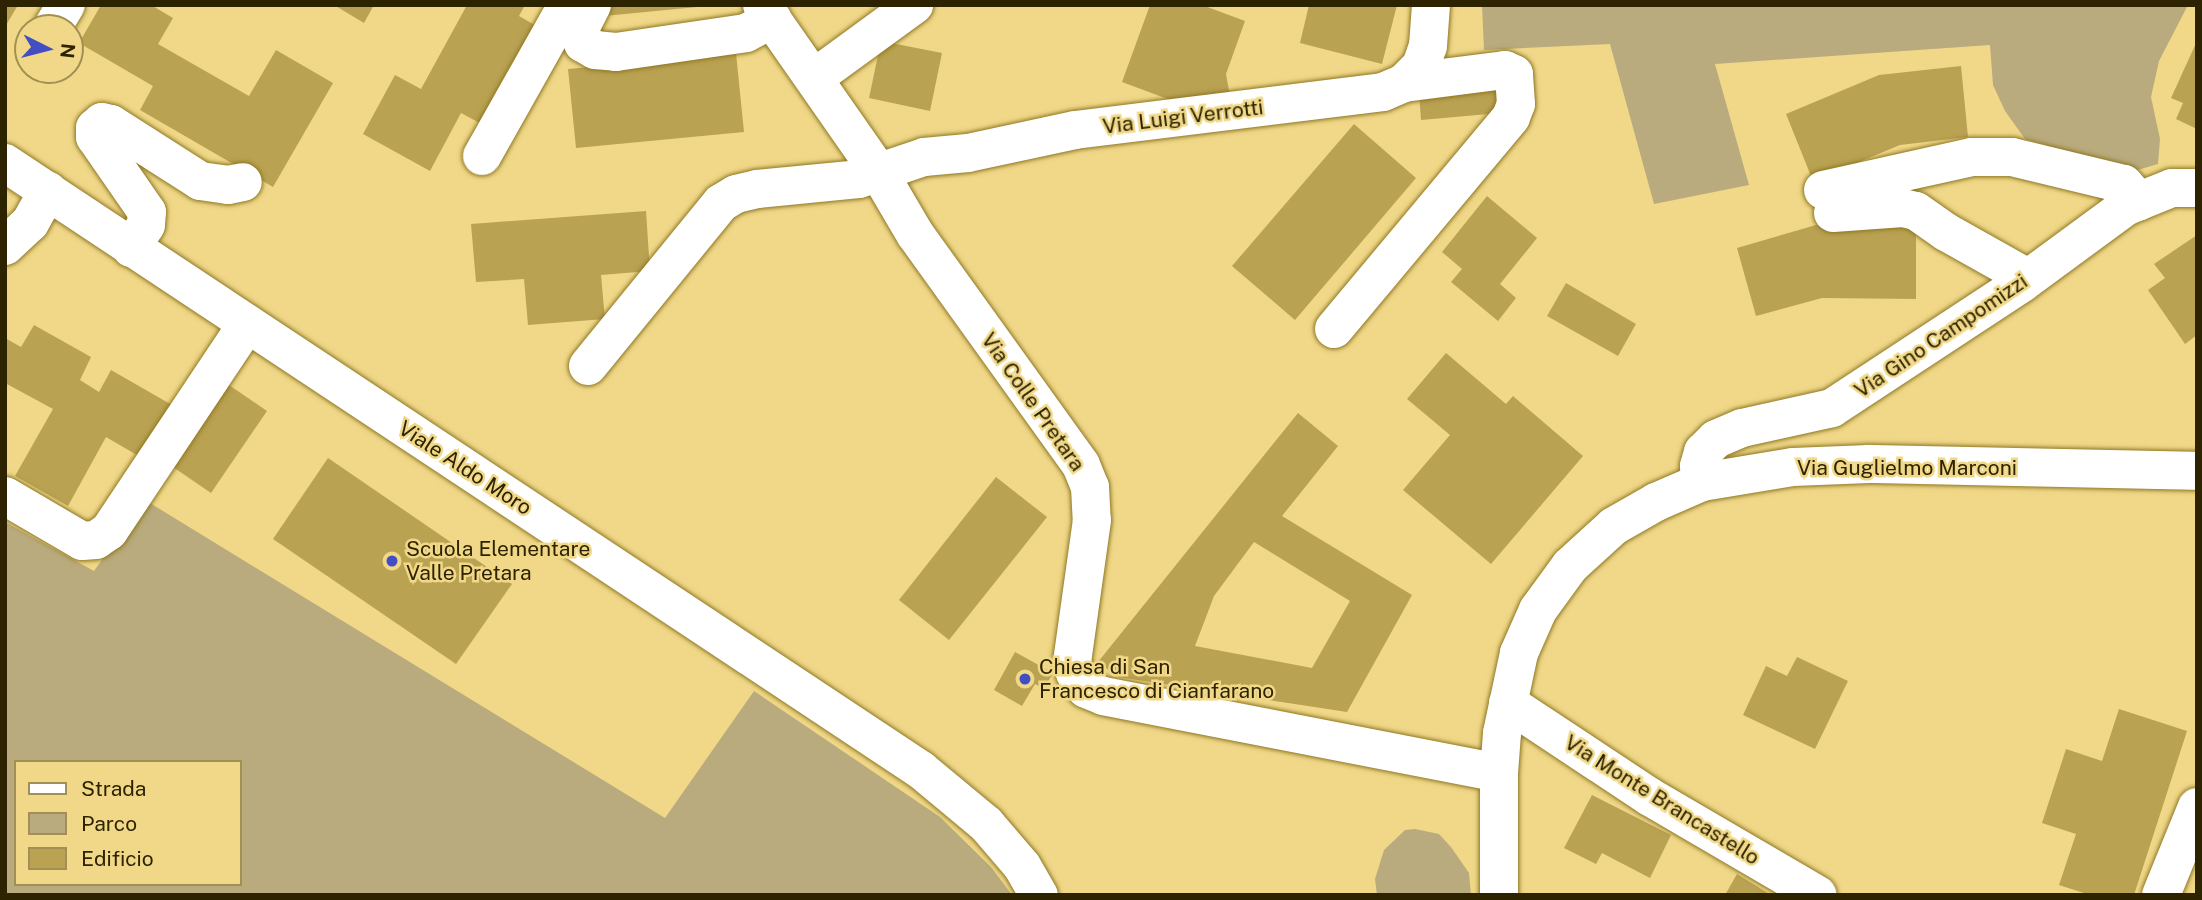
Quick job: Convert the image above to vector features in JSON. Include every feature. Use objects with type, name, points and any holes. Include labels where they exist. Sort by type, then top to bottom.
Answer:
[{"type":"street","points":[[482,156],[567,5]]},
{"type":"street","points":[[592,5],[579,31],[583,43],[595,50],[616,52],[746,33],[767,12]]},
{"type":"street","points":[[814,78],[914,5]]},
{"type":"street","points":[[1404,83],[1421,66],[1428,46],[1432,5]]},
{"type":"street","name":"Via Colle Pretara","points":[[767,12],[878,172],[915,234],[1081,465],[1090,487],[1092,520],[1072,662],[1075,673],[1086,689],[1103,696],[1499,773]]},
{"type":"street","name":"Via Luigi Verrotti","points":[[588,366],[721,203],[736,194],[757,189],[859,178],[924,157],[968,153],[1075,130],[1383,92],[1404,83],[1504,70],[1514,74],[1516,104],[1511,117],[1335,329]]},
{"type":"street","points":[[131,248],[146,225],[147,212],[95,137],[95,128],[102,122],[111,124],[200,181],[228,185],[243,182]]},
{"type":"street","points":[[2028,278],[1946,232],[1916,211],[1828,201],[1972,157],[2012,157],[2124,184],[2139,201]]},
{"type":"street","name":"Viale Aldo Moro","points":[[5,163],[920,769],[986,824],[1022,866],[1039,895]]},
{"type":"street","name":"Via Gino Campomizzi","points":[[1702,482],[1699,466],[1703,452],[1716,439],[1742,428],[1832,408],[2028,278],[2126,206],[2172,188],[2197,188]]},
{"type":"street","points":[[5,246],[11,244],[30,223],[48,191]]},
{"type":"street","points":[[5,496],[82,541],[96,540],[109,531],[247,324]]},
{"type":"street","name":"Via Guglielmo Marconi","points":[[1499,895],[1499,773],[1508,703],[1519,653],[1538,610],[1570,566],[1614,526],[1656,502],[1702,482],[1793,467],[1869,464],[2197,471]]},
{"type":"street","name":"Via Monte Brancastello","points":[[1508,703],[1650,797],[1818,895]]},
{"type":"street","points":[[2161,895],[2197,807]]},
{"type":"green space","points":[[1482,5],[2188,5],[2159,61],[2151,97],[2160,139],[2158,164],[2134,171],[2025,139],[2005,111],[1993,85],[1990,45],[1715,64],[1749,185],[1654,204],[1610,44],[1484,50]]},
{"type":"green space","points":[[145,500],[665,818],[754,691],[940,817],[991,867],[1012,895],[5,894],[5,522],[94,571]]},
{"type":"green space","points":[[1415,829],[1439,834],[1451,847],[1469,873],[1471,895],[1377,895],[1375,879],[1384,850],[1405,830]]},
{"type":"building","points":[[5,5],[18,5],[5,27]]},
{"type":"building","points":[[101,5],[151,5],[173,18],[158,44],[249,96],[276,50],[333,83],[273,187],[140,110],[153,86],[84,46],[84,34]]},
{"type":"building","points":[[334,5],[374,5],[364,23]]},
{"type":"building","points":[[467,5],[525,5],[519,16],[540,28],[487,127],[461,113],[430,171],[363,134],[395,75],[421,89]]},
{"type":"building","points":[[610,5],[697,5],[697,7],[604,16]]},
{"type":"building","points":[[1150,5],[1202,5],[1245,21],[1226,74],[1230,96],[1181,104],[1122,82]]},
{"type":"building","points":[[1309,5],[1397,5],[1382,64],[1300,43]]},
{"type":"building","points":[[881,41],[942,53],[930,111],[869,98]]},
{"type":"building","points":[[2197,41],[2197,129],[2176,119],[2183,103],[2171,98]]},
{"type":"building","points":[[736,53],[744,132],[576,148],[568,69]]},
{"type":"building","points":[[1961,66],[1968,137],[1900,145],[1813,181],[1786,114],[1879,75]]},
{"type":"building","points":[[1497,86],[1500,113],[1421,120],[1419,92]]},
{"type":"building","points":[[1354,124],[1416,178],[1295,320],[1232,266]]},
{"type":"building","points":[[1487,196],[1537,238],[1500,284],[1516,298],[1498,321],[1451,282],[1462,269],[1442,252]]},
{"type":"building","points":[[646,211],[650,271],[601,275],[605,319],[528,325],[524,279],[476,282],[471,224]]},
{"type":"building","points":[[1816,225],[1916,227],[1916,299],[1822,298],[1756,316],[1737,248]]},
{"type":"building","points":[[2197,235],[2197,335],[2185,344],[2148,290],[2165,278],[2154,264]]},
{"type":"building","points":[[1566,283],[1636,324],[1618,356],[1547,316]]},
{"type":"building","points":[[34,325],[91,357],[80,380],[99,392],[111,370],[172,405],[142,458],[106,437],[68,506],[15,476],[53,409],[5,383],[5,338],[21,347]]},
{"type":"building","points":[[1446,353],[1506,404],[1513,396],[1583,456],[1491,564],[1403,490],[1450,435],[1407,399]]},
{"type":"building","points":[[229,385],[267,411],[211,493],[173,467]]},
{"type":"building","points":[[1298,413],[1338,446],[1282,516],[1412,595],[1347,712],[1118,677],[1098,662]],"holes":[[[1254,542],[1350,601],[1312,668],[1195,646],[1214,596]]]},
{"type":"building","name":"Scuola Elementare Valle Pretara","points":[[328,458],[512,584],[456,664],[273,539]]},
{"type":"building","points":[[996,477],[1047,517],[949,640],[899,600]]},
{"type":"building","name":"Chiesa di San Francesco di Cianfarano","points":[[1015,652],[1053,673],[1044,689],[1035,684],[1022,706],[994,690]]},
{"type":"building","points":[[1797,657],[1848,681],[1815,749],[1743,715],[1766,666],[1787,676]]},
{"type":"building","points":[[2119,709],[2187,731],[2134,895],[2090,895],[2059,885],[2076,834],[2042,823],[2066,749],[2102,761]]},
{"type":"building","points":[[1592,795],[1671,835],[1650,878],[1602,853],[1596,864],[1564,848]]},
{"type":"building","points":[[1737,874],[1771,895],[1725,895]]},
{"type":"place","name":"Scuola Elementare Valle Pretara","points":[[392,561]]},
{"type":"place","name":"Chiesa di San Francesco di Cianfarano","points":[[1025,679]]}]
